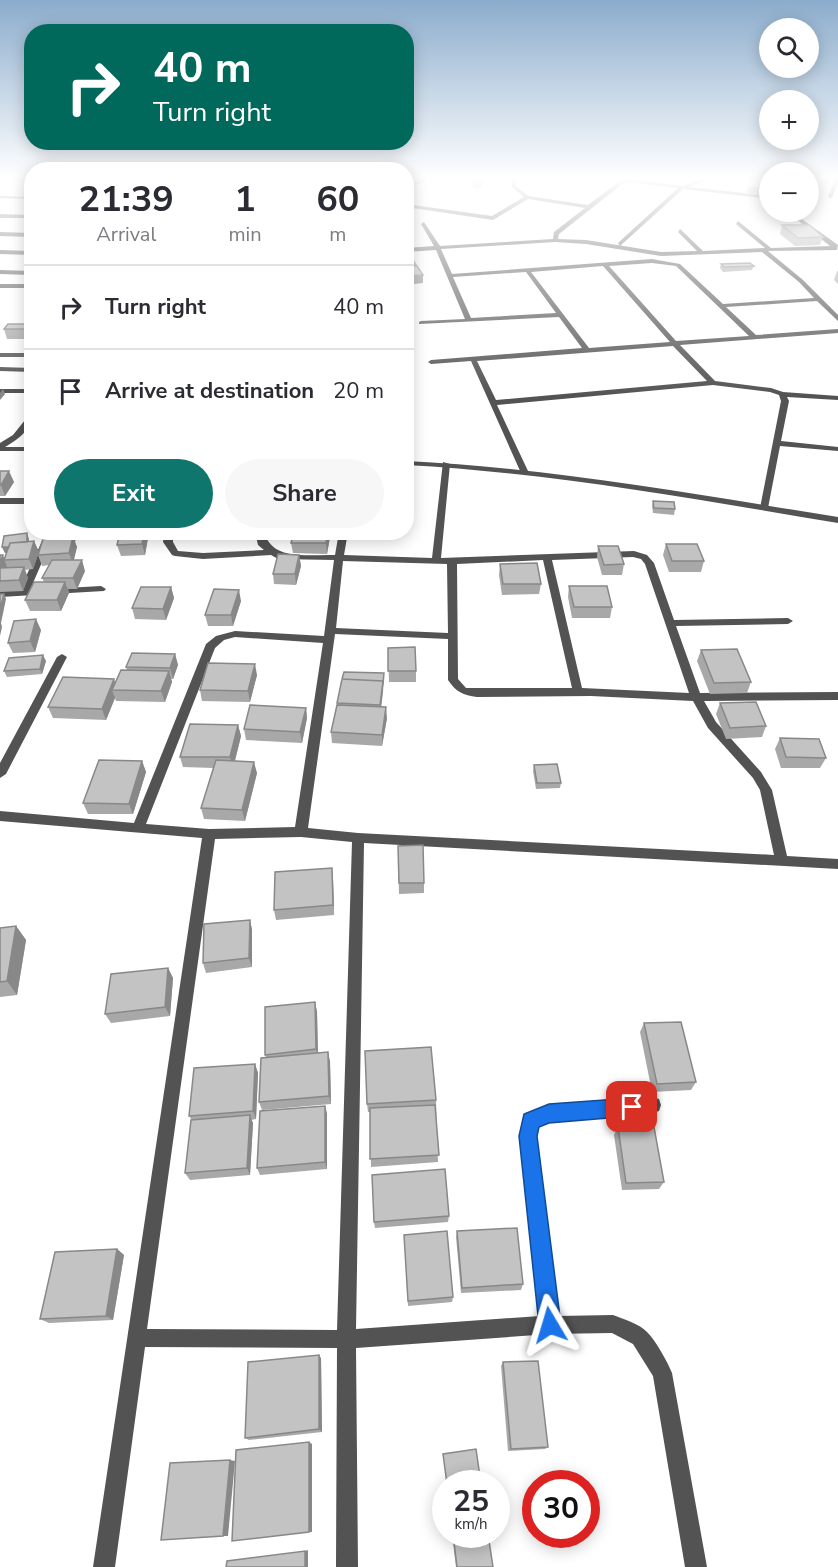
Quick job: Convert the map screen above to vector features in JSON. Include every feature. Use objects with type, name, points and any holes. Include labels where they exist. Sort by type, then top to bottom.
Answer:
[{"type":"street","points":[[439,250],[469,321]]},
{"type":"street","points":[[636,250],[660,254],[764,250]]},
{"type":"street","points":[[699,250],[702,253]]},
{"type":"street","points":[[767,250],[838,319]]},
{"type":"street","points":[[0,252],[24,253]]},
{"type":"street","points":[[660,254],[663,261]]},
{"type":"street","points":[[450,276],[663,261],[678,265],[755,338]]},
{"type":"street","points":[[605,265],[713,384]]},
{"type":"street","points":[[528,271],[587,351]]},
{"type":"street","points":[[0,272],[24,273]]},
{"type":"street","points":[[0,286],[24,286]]},
{"type":"street","points":[[721,306],[819,299]]},
{"type":"street","points":[[826,306],[838,306]]},
{"type":"street","points":[[421,323],[561,315]]},
{"type":"street","points":[[431,362],[838,332]]},
{"type":"street","points":[[0,355],[24,355]]},
{"type":"street","points":[[473,359],[524,471]]},
{"type":"street","points":[[0,369],[24,370]]},
{"type":"street","points":[[492,403],[713,384],[771,390],[782,394],[838,398]]},
{"type":"street","points":[[0,391],[24,391]]},
{"type":"street","points":[[764,508],[785,401],[782,394]]},
{"type":"street","points":[[0,448],[16,437],[24,427]]},
{"type":"street","points":[[777,443],[838,449]]},
{"type":"street","points":[[0,448],[24,449]]},
{"type":"street","points":[[414,462],[524,471],[609,482],[838,520]]},
{"type":"street","points":[[436,561],[446,464]]},
{"type":"street","points":[[0,501],[24,501]]},
{"type":"street","points":[[24,593],[47,540]]},
{"type":"street","points":[[168,540],[175,553],[203,556],[273,552]]},
{"type":"street","points":[[261,540],[263,545],[278,556],[436,561],[634,554],[644,557],[650,563],[696,697],[712,724],[757,775],[766,790],[782,862]]},
{"type":"street","points":[[301,832],[342,540]]},
{"type":"street","points":[[547,557],[578,693]]},
{"type":"street","points":[[452,561],[453,680],[462,691],[696,697],[838,696]]},
{"type":"street","points":[[0,594],[101,589]]},
{"type":"street","points":[[670,623],[788,621]]},
{"type":"street","points":[[138,828],[210,646],[220,638],[235,634],[452,636]]},
{"type":"street","points":[[0,774],[62,657]]},
{"type":"street","points":[[0,816],[209,834],[301,832],[358,838],[838,864]]},
{"type":"street","points":[[104,1567],[209,834]]},
{"type":"street","points":[[347,1567],[346,1339],[358,838]]},
{"type":"street","points":[[550,1325],[528,1136],[530,1121],[549,1113],[653,1105]]},
{"type":"street","points":[[137,1338],[346,1339],[550,1325],[613,1324],[640,1337],[662,1373],[696,1567]]},
{"type":"building","points":[[750,263],[754,266],[724,267],[721,264]]},
{"type":"building","points":[[414,266],[417,266],[423,275],[414,276]]},
{"type":"building","points":[[8,324],[24,324],[24,329],[4,329]]},
{"type":"building","points":[[0,471],[9,471],[1,485],[0,485]]},
{"type":"building","points":[[653,501],[674,502],[675,509],[654,508]]},
{"type":"building","points":[[24,533],[24,540],[27,542],[10,543],[9,547],[2,547],[4,536]]},
{"type":"building","points":[[43,540],[72,540],[69,553],[38,555]]},
{"type":"building","points":[[118,540],[143,540],[142,544],[117,545]]},
{"type":"building","points":[[292,540],[327,540],[326,543],[291,543]]},
{"type":"building","points":[[34,541],[29,559],[4,560],[10,543]]},
{"type":"building","points":[[666,544],[697,544],[704,561],[672,561]]},
{"type":"building","points":[[598,546],[618,546],[624,564],[604,565]]},
{"type":"building","points":[[278,554],[299,555],[295,574],[273,574]]},
{"type":"building","points":[[52,560],[82,560],[73,578],[42,578]]},
{"type":"building","points":[[537,563],[541,584],[503,584],[500,564]]},
{"type":"building","points":[[24,567],[19,580],[0,581],[0,568]]},
{"type":"building","points":[[34,582],[65,582],[57,600],[25,600]]},
{"type":"building","points":[[569,586],[607,586],[612,607],[574,607]]},
{"type":"building","points":[[141,587],[171,587],[163,609],[132,608]]},
{"type":"building","points":[[214,589],[239,590],[231,615],[205,615]]},
{"type":"building","points":[[0,594],[4,594],[0,609]]},
{"type":"building","points":[[36,619],[30,641],[8,643],[14,621]]},
{"type":"building","points":[[415,647],[416,671],[388,671],[388,648]]},
{"type":"building","points":[[737,649],[751,682],[714,683],[701,650]]},
{"type":"building","points":[[132,653],[175,654],[170,668],[126,667]]},
{"type":"building","points":[[43,655],[40,669],[4,671],[9,658]]},
{"type":"building","points":[[208,663],[255,664],[248,691],[200,690]]},
{"type":"building","points":[[121,670],[169,671],[161,691],[112,690]]},
{"type":"building","points":[[344,672],[384,673],[383,684],[383,681],[342,679]]},
{"type":"building","points":[[63,677],[114,679],[102,709],[48,707]]},
{"type":"building","points":[[342,679],[383,681],[380,705],[337,703]]},
{"type":"building","points":[[756,702],[766,726],[730,728],[720,703]]},
{"type":"building","points":[[250,705],[306,708],[300,732],[244,729]]},
{"type":"building","points":[[337,705],[386,707],[382,735],[331,732]]},
{"type":"building","points":[[190,724],[238,725],[230,757],[180,757]]},
{"type":"building","points":[[780,738],[819,739],[826,758],[786,757]]},
{"type":"building","points":[[99,760],[142,761],[129,804],[83,803]]},
{"type":"building","points":[[216,760],[254,762],[242,810],[201,808]]},
{"type":"building","points":[[557,764],[561,783],[537,783],[534,765]]},
{"type":"building","points":[[423,845],[424,883],[399,883],[398,846]]},
{"type":"building","points":[[332,868],[333,905],[274,910],[275,872]]},
{"type":"building","points":[[250,920],[249,958],[203,963],[204,924]]},
{"type":"building","points":[[16,926],[7,981],[0,982],[0,928]]},
{"type":"building","points":[[168,968],[165,1007],[105,1014],[111,974]]},
{"type":"building","points":[[315,1002],[316,1049],[265,1055],[265,1007]]},
{"type":"building","points":[[681,1022],[696,1082],[657,1084],[644,1023]]},
{"type":"building","points":[[431,1047],[436,1100],[367,1104],[365,1051]]},
{"type":"building","points":[[328,1052],[329,1096],[259,1102],[261,1058]]},
{"type":"building","points":[[255,1064],[253,1111],[189,1116],[194,1068]]},
{"type":"building","points":[[435,1105],[439,1155],[370,1159],[370,1108]]},
{"type":"building","points":[[325,1106],[325,1162],[257,1168],[260,1111]]},
{"type":"building","points":[[250,1115],[247,1168],[185,1173],[191,1120]]},
{"type":"building","points":[[618,1127],[654,1127],[664,1182],[626,1183]]},
{"type":"building","points":[[445,1169],[449,1216],[374,1222],[372,1175]]},
{"type":"building","points":[[517,1228],[523,1284],[462,1288],[457,1231]]},
{"type":"building","points":[[447,1231],[453,1297],[408,1301],[404,1235]]},
{"type":"building","points":[[117,1249],[106,1316],[40,1319],[55,1252]]},
{"type":"building","points":[[319,1355],[319,1429],[245,1438],[248,1362]]},
{"type":"building","points":[[538,1361],[548,1447],[511,1449],[503,1362]]},
{"type":"building","points":[[309,1442],[309,1532],[232,1541],[236,1450]]},
{"type":"building","points":[[476,1449],[479,1470],[445,1470],[443,1454]]},
{"type":"building","points":[[230,1460],[223,1536],[161,1540],[170,1463]]},
{"type":"building","points":[[455,1548],[490,1548],[493,1567],[457,1567]]},
{"type":"building","points":[[305,1551],[305,1567],[226,1567],[227,1561]]},
{"type":"route","points":[[550,1325],[528,1136],[530,1121],[549,1113],[632,1107]]}]
